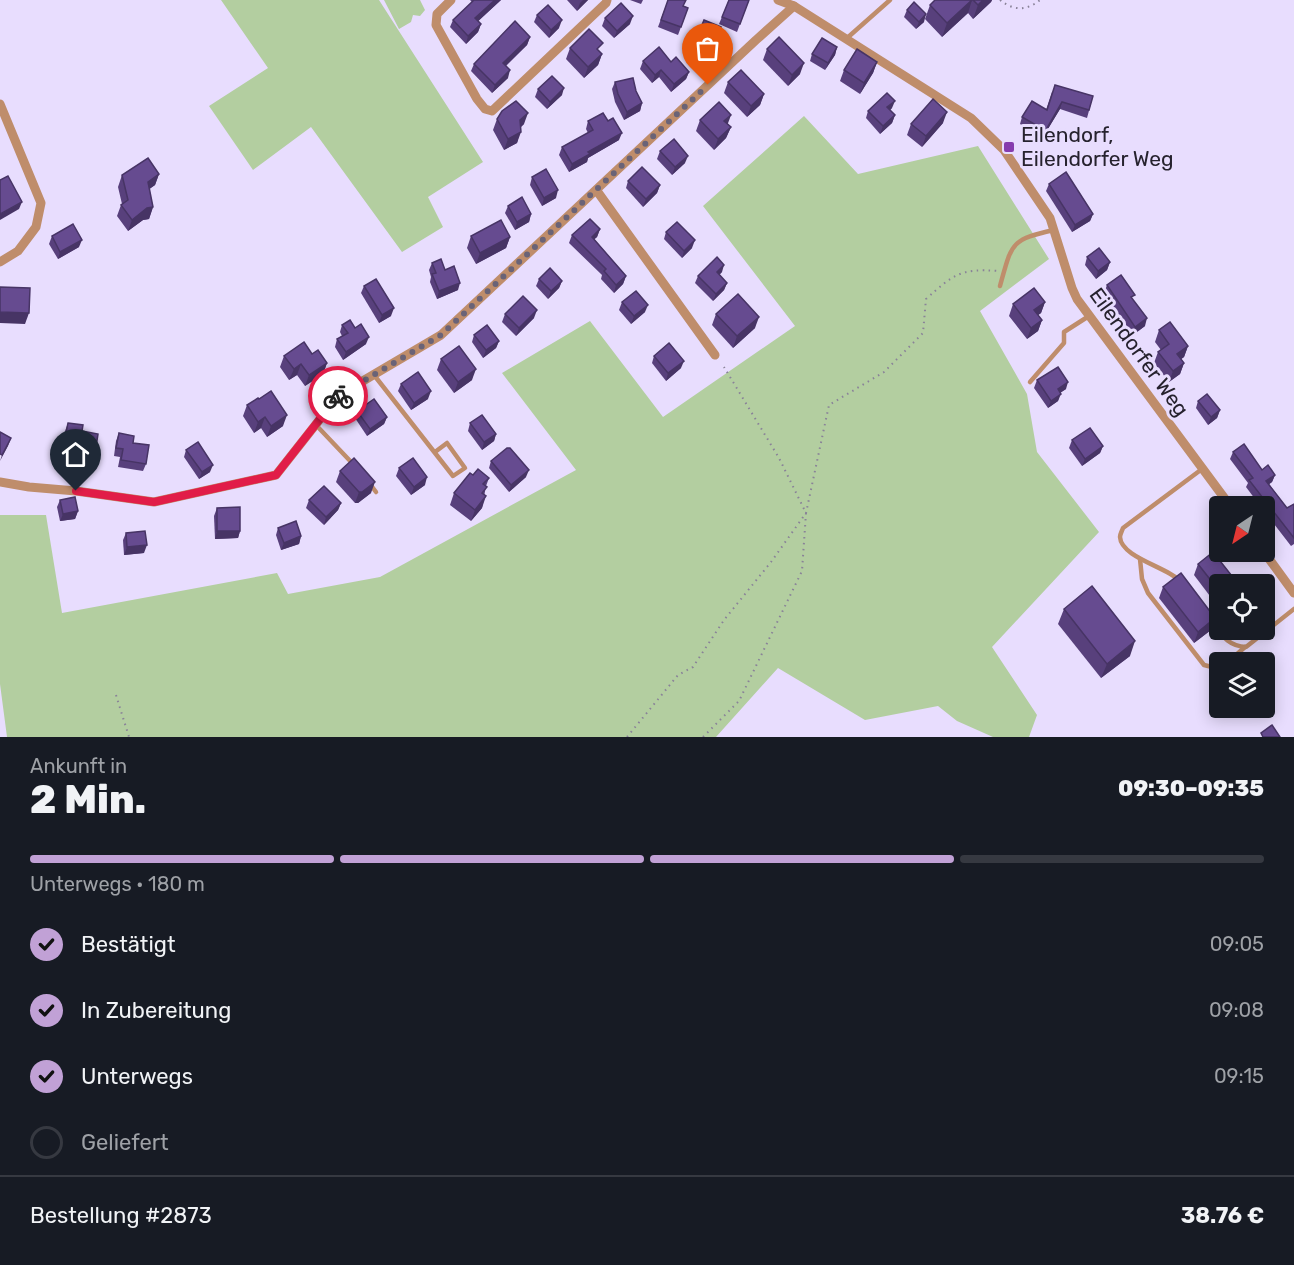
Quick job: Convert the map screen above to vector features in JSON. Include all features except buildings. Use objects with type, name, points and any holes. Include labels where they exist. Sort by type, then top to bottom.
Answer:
[{"type":"street","points":[[451,0],[437,14],[436,25],[477,99],[485,109],[492,111],[607,0]]},
{"type":"street","name":"Eilendorfer Weg","points":[[778,0],[794,6],[971,118],[1004,150],[1050,218],[1072,288],[1089,316],[1223,496]]},
{"type":"street","points":[[0,482],[154,502],[276,475],[339,395],[441,335],[794,6]]},
{"type":"street","points":[[0,104],[41,203],[36,227],[18,251],[0,262]]},
{"type":"street","points":[[597,191],[715,355]]},
{"type":"street","points":[[1271,562],[1294,593]]},
{"type":"lane","points":[[846,39],[890,0]]},
{"type":"lane","points":[[1000,286],[1010,250],[1026,236],[1054,230]]},
{"type":"lane","points":[[1030,381],[1064,343],[1064,332],[1089,316]]},
{"type":"lane","points":[[374,375],[453,476],[465,468],[447,443],[435,452]]},
{"type":"lane","points":[[316,425],[356,468]]},
{"type":"lane","points":[[1181,582],[1173,574],[1134,556],[1120,538],[1123,528],[1202,469]]},
{"type":"lane","points":[[362,476],[376,492]]},
{"type":"lane","points":[[1140,559],[1142,579],[1148,593],[1204,664],[1209,666]]},
{"type":"lane","points":[[1239,652],[1294,609]]},
{"type":"lane","points":[[1227,640],[1234,646],[1245,646]]},
{"type":"path","points":[[1000,0],[1017,9],[1025,9],[1040,0]]},
{"type":"path","points":[[703,737],[739,701],[802,571],[806,513],[829,405],[884,372],[923,333],[926,299],[953,275],[980,269],[1004,271]]},
{"type":"path","points":[[724,367],[780,458],[806,513]]},
{"type":"path","points":[[627,737],[678,675],[693,667],[724,620],[771,562],[806,513]]},
{"type":"path","points":[[116,695],[129,737]]},
{"type":"green space","points":[[221,0],[379,0],[483,162],[428,197],[443,227],[402,252],[311,127],[253,170],[209,106],[268,68]]},
{"type":"green space","points":[[384,0],[420,0],[425,10],[420,16],[413,15],[411,22],[399,29]]},
{"type":"green space","points":[[804,116],[858,174],[978,146],[1049,259],[980,311],[1027,394],[1037,452],[1099,532],[992,647],[1037,715],[1029,737],[993,737],[957,721],[938,706],[865,720],[778,668],[716,737],[7,737],[0,684],[0,515],[46,515],[62,613],[277,573],[288,594],[380,577],[576,470],[502,373],[590,321],[663,417],[795,326],[703,206]]},
{"type":"way so far","points":[[338,396],[441,335],[708,85]]},
{"type":"place","name":"Eilendorf, Eilendorfer Weg","points":[[1009,147]]},
{"type":"route","points":[[76,491],[154,502],[276,475],[338,396]]}]
